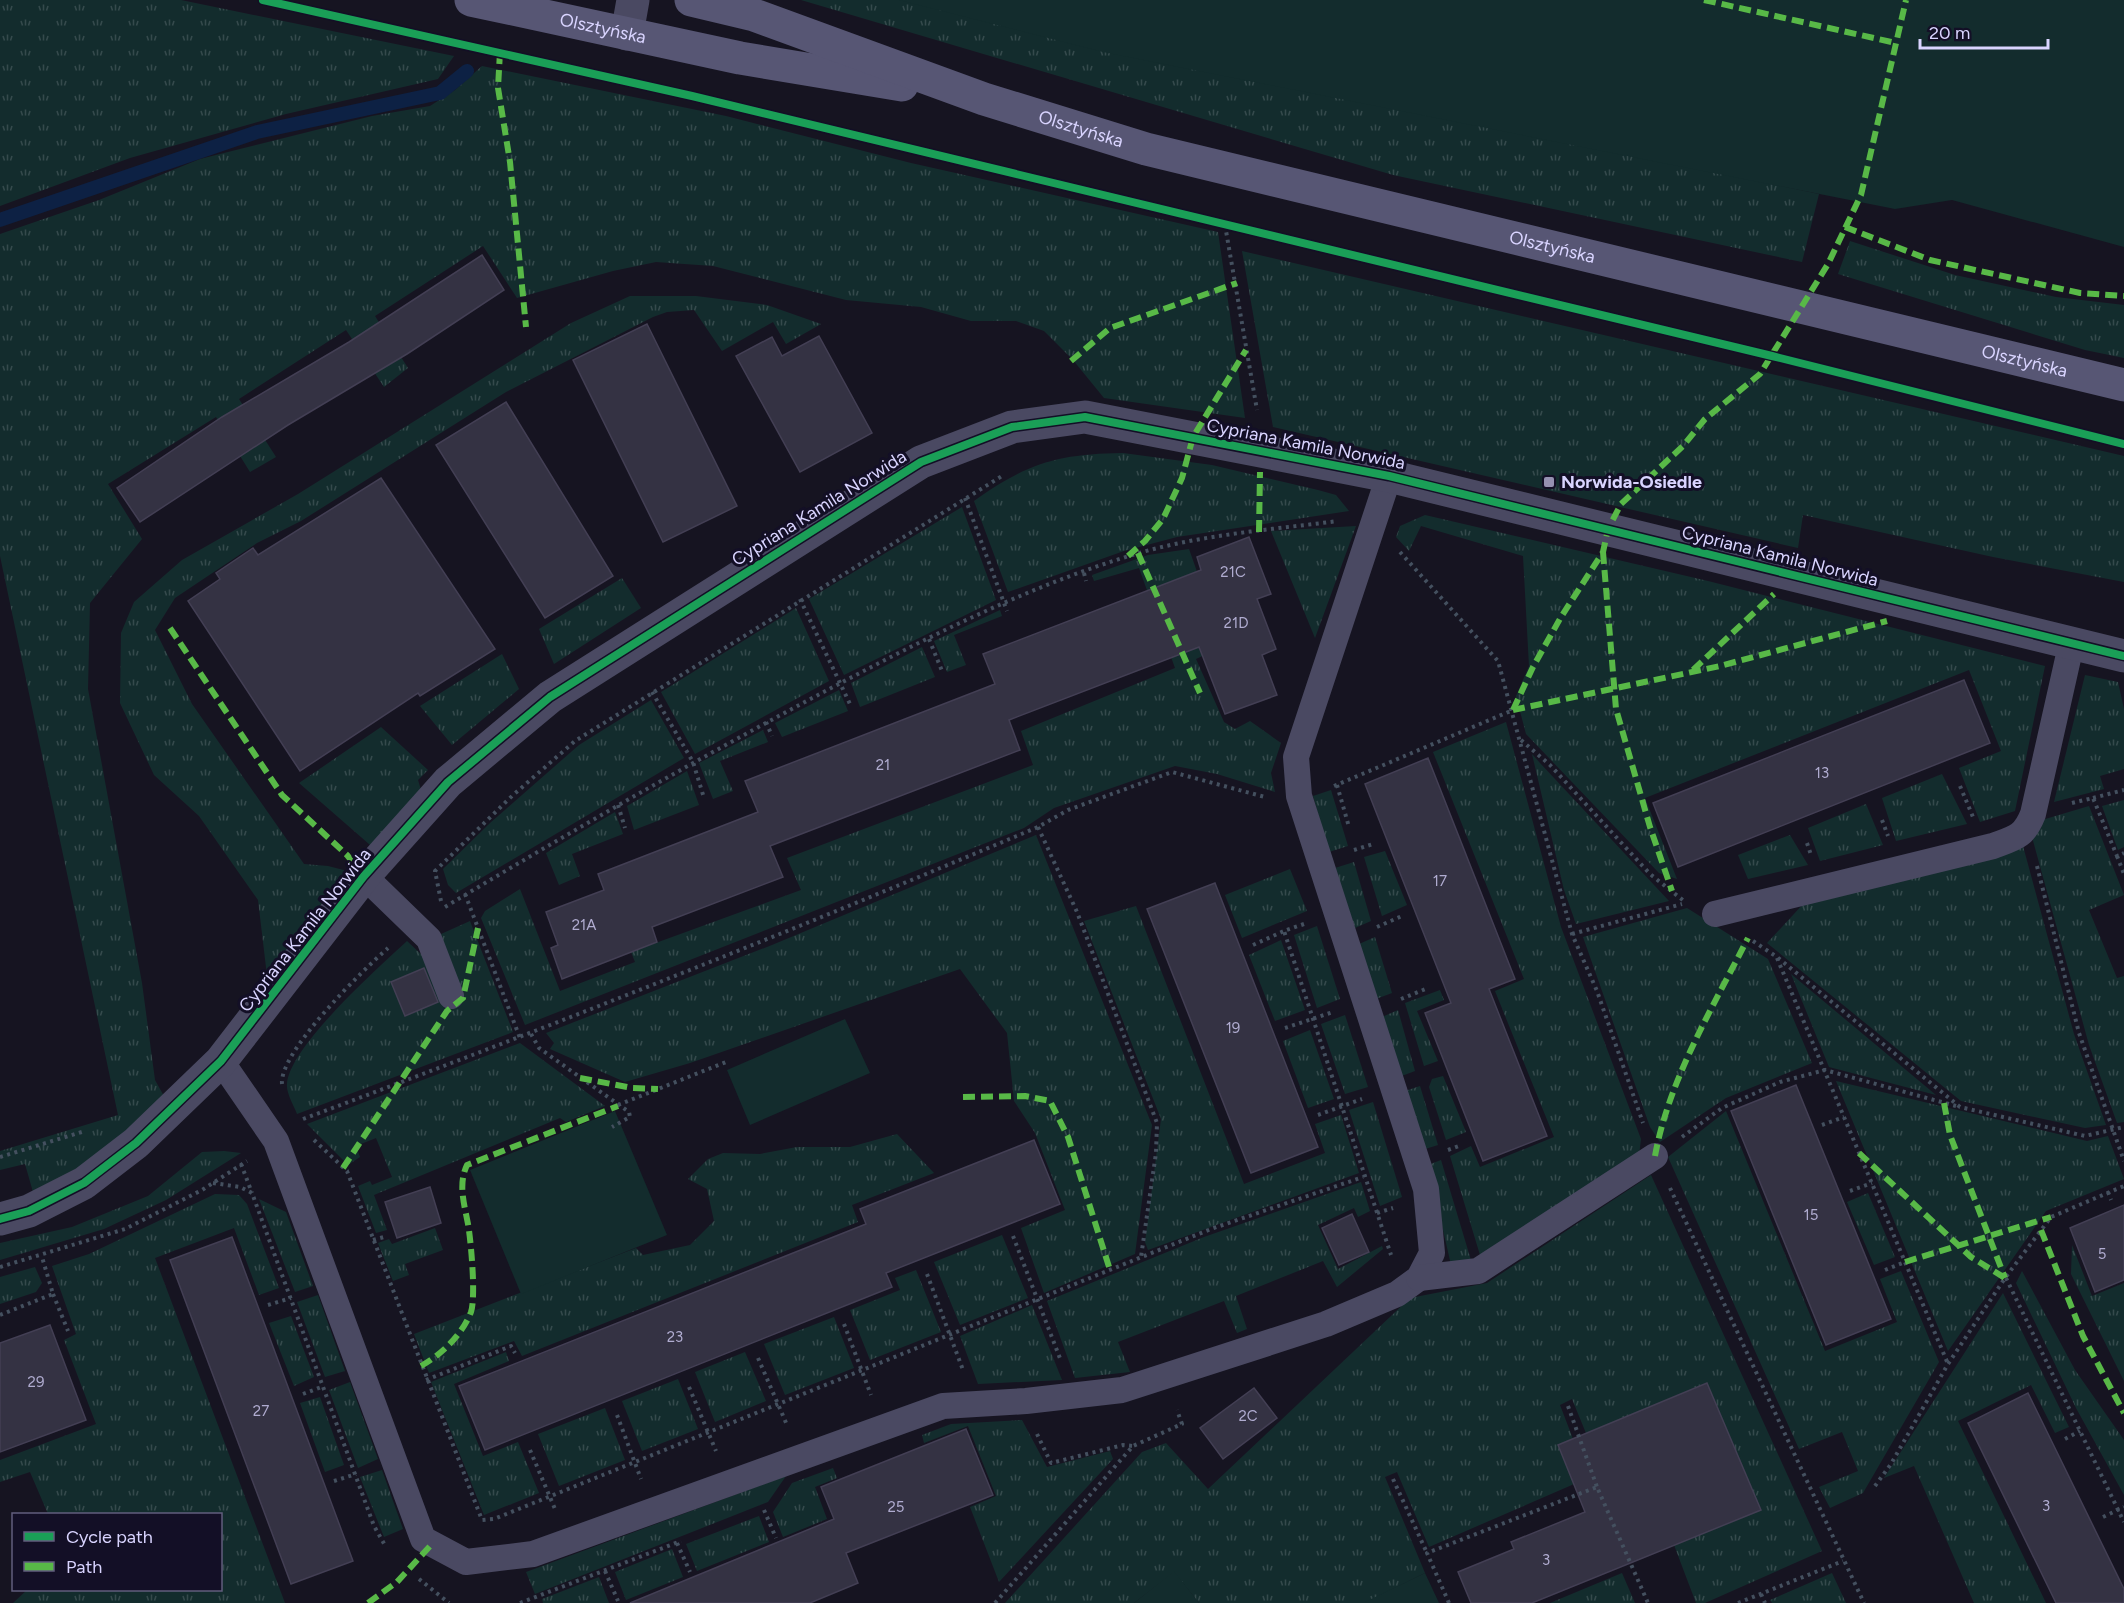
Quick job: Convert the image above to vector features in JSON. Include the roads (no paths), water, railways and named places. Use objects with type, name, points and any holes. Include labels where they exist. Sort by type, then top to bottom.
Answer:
[{"type":"main road","name":"Olsztyńska","points":[[471,0],[740,58],[984,99]]},
{"type":"main road","name":"Olsztyńska","points":[[691,0],[754,15],[984,99],[1146,149],[2124,385]]},
{"type":"street","points":[[627,34],[633,0]]},
{"type":"street","name":"Cypriana Kamila Norwida","points":[[0,1219],[29,1210],[84,1183],[136,1143],[221,1061],[364,876],[448,782],[550,697],[921,462],[1012,427],[1085,417],[1389,476],[2072,641],[2124,656]]},
{"type":"lane","points":[[221,1061],[276,1141],[423,1539],[466,1562],[533,1554],[944,1406],[1122,1390],[1326,1324],[1397,1294],[1419,1278],[1432,1253],[1426,1189],[1299,796],[1296,757],[1389,476]]},
{"type":"lane","points":[[1715,914],[1993,846],[2020,836],[2028,829],[2072,641]]},
{"type":"lane","points":[[364,876],[429,939],[451,996]]},
{"type":"lane","points":[[1419,1278],[1478,1271],[1655,1156]]},
{"type":"waterway","points":[[0,220],[257,132],[440,93],[467,71]]},
{"type":"place","name":"Norwida-Osiedle","points":[[1549,482]]}]
